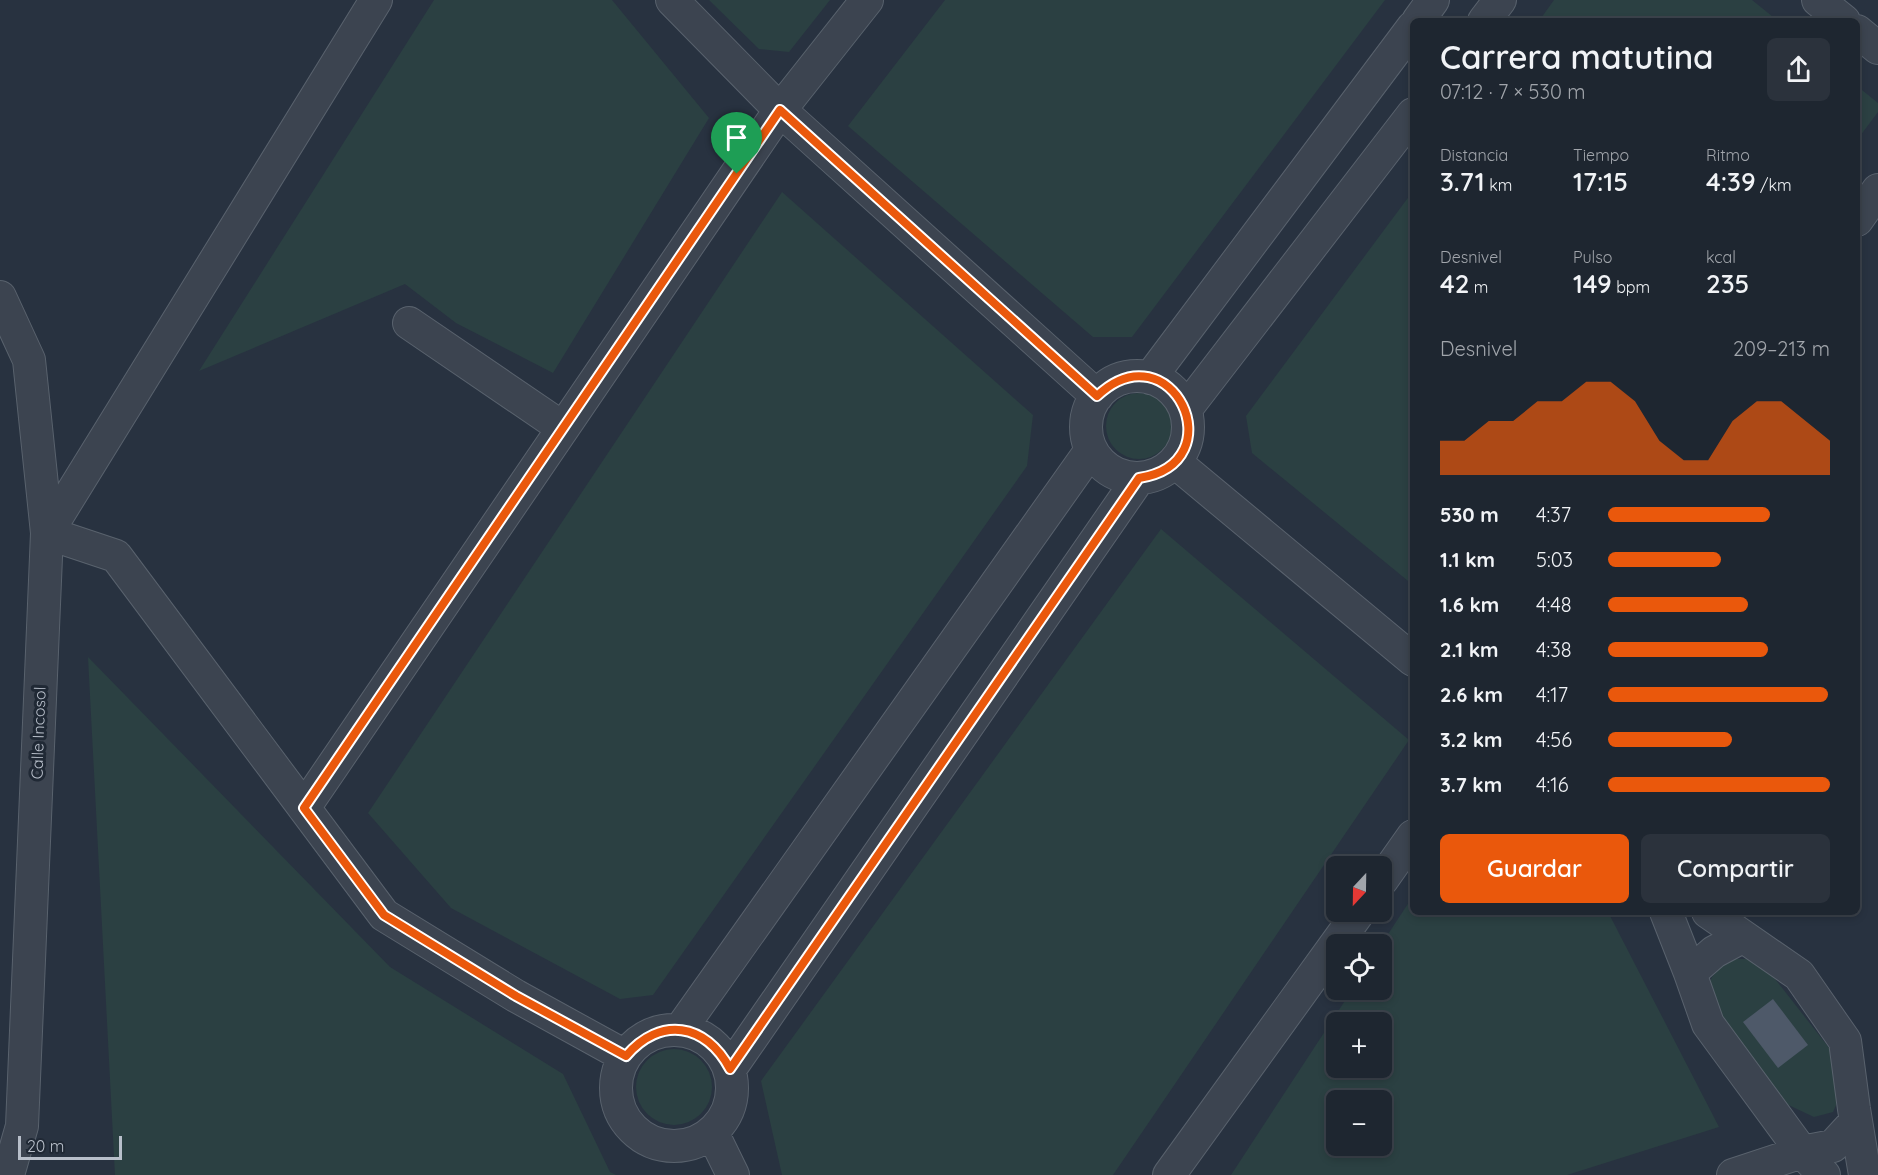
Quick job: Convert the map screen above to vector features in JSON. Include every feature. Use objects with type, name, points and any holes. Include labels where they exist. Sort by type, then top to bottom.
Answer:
[{"type":"street","points":[[376,0],[47,533],[116,556],[384,915],[516,996],[626,1056]]},
{"type":"street","points":[[672,0],[780,110],[1097,396]]},
{"type":"street","points":[[304,808],[780,110],[867,0]]},
{"type":"street","points":[[1420,18],[1433,0]]},
{"type":"street","points":[[1486,18],[1500,0]]},
{"type":"street","points":[[1818,0],[1840,18]]},
{"type":"street","points":[[1150,378],[1410,31]]},
{"type":"street","points":[[1860,33],[1878,48]]},
{"type":"street","points":[[1185,410],[1410,118]]},
{"type":"street","points":[[1860,215],[1878,190]]},
{"type":"street","name":"Calle Incosol","points":[[0,297],[29,360],[47,533],[22,1126],[8,1175]]},
{"type":"street","points":[[409,323],[563,428]]},
{"type":"street","points":[[1135,376],[1150,378],[1165,384],[1177,396],[1185,410],[1188,438],[1175,462],[1159,474],[1139,478],[1124,477],[1110,471],[1099,462],[1086,436],[1086,422],[1097,396],[1107,386],[1121,379],[1135,376]]},
{"type":"street","points":[[680,1030],[1091,450]]},
{"type":"street","points":[[1175,462],[1410,658]]},
{"type":"street","points":[[730,1069],[1139,478]]},
{"type":"street","points":[[1392,866],[1410,840]]},
{"type":"street","points":[[1667,915],[1708,1024],[1802,1152],[1824,1175]]},
{"type":"street","points":[[1712,915],[1799,975],[1845,1041],[1865,1175]]},
{"type":"street","points":[[1169,1175],[1352,922]]},
{"type":"street","points":[[1690,973],[1714,952],[1742,937]]},
{"type":"street","points":[[680,1030],[696,1034],[711,1042],[722,1054],[730,1069],[733,1087],[731,1103],[724,1119],[712,1132],[697,1142],[679,1146],[660,1144],[643,1137],[630,1125],[620,1109],[616,1091],[618,1072],[626,1056],[636,1044],[649,1035],[680,1030]]},
{"type":"street","points":[[1733,1175],[1802,1152],[1833,1146],[1856,1121]]},
{"type":"street","points":[[712,1132],[733,1175]]},
{"type":"green space","points":[[434,0],[612,0],[709,118],[553,373],[456,323],[405,284],[199,371]]},
{"type":"green space","points":[[709,0],[830,0],[789,52],[759,49]]},
{"type":"green space","points":[[945,0],[1385,0],[1132,337],[1093,337],[848,126]]},
{"type":"green space","points":[[1554,0],[1752,0],[1774,18],[1541,18]]},
{"type":"green space","points":[[1860,88],[1878,103],[1878,112],[1860,136]]},
{"type":"green space","points":[[782,192],[1033,415],[1027,466],[653,995],[620,999],[451,908],[368,813]]},
{"type":"green space","points":[[1410,195],[1410,583],[1252,453],[1246,416]]},
{"type":"green space","points":[[1139,393],[1152,396],[1162,403],[1169,413],[1172,426],[1169,439],[1162,449],[1152,456],[1139,459],[1126,456],[1116,449],[1109,439],[1106,426],[1109,413],[1116,403],[1126,396]]},
{"type":"green space","points":[[1161,529],[1409,740],[1330,856],[1326,856],[1326,862],[1113,1175],[782,1175],[761,1081]]},
{"type":"green space","points":[[88,657],[390,967],[563,1074],[610,1172],[616,1175],[115,1175]]},
{"type":"green space","points":[[1410,901],[1410,915],[1610,915],[1719,1127],[1567,1175],[1231,1175],[1326,1030],[1326,1078],[1392,1078],[1392,1012],[1338,1012],[1345,1000],[1392,1000],[1392,934],[1388,934]]},
{"type":"green space","points":[[1727,959],[1749,959],[1768,970],[1841,1063],[1841,1094],[1833,1112],[1814,1117],[1780,1101],[1718,1011],[1707,990],[1712,977]]},
{"type":"green space","points":[[674,1049],[688,1052],[701,1060],[709,1073],[712,1087],[709,1101],[701,1114],[688,1122],[674,1125],[660,1122],[647,1114],[639,1101],[636,1087],[639,1073],[647,1060],[660,1052]]},
{"type":"building","points":[[1773,999],[1808,1045],[1778,1068],[1743,1022]]},
{"type":"route","points":[[780,110],[1097,396],[1107,386],[1121,379],[1135,376],[1150,378],[1165,384],[1177,396],[1185,410],[1188,438],[1183,451],[1165,471],[1139,478],[730,1069],[722,1054],[711,1042],[696,1034],[680,1030],[649,1035],[636,1044],[626,1056],[516,996],[384,915],[304,808],[737,174],[780,110]]}]
